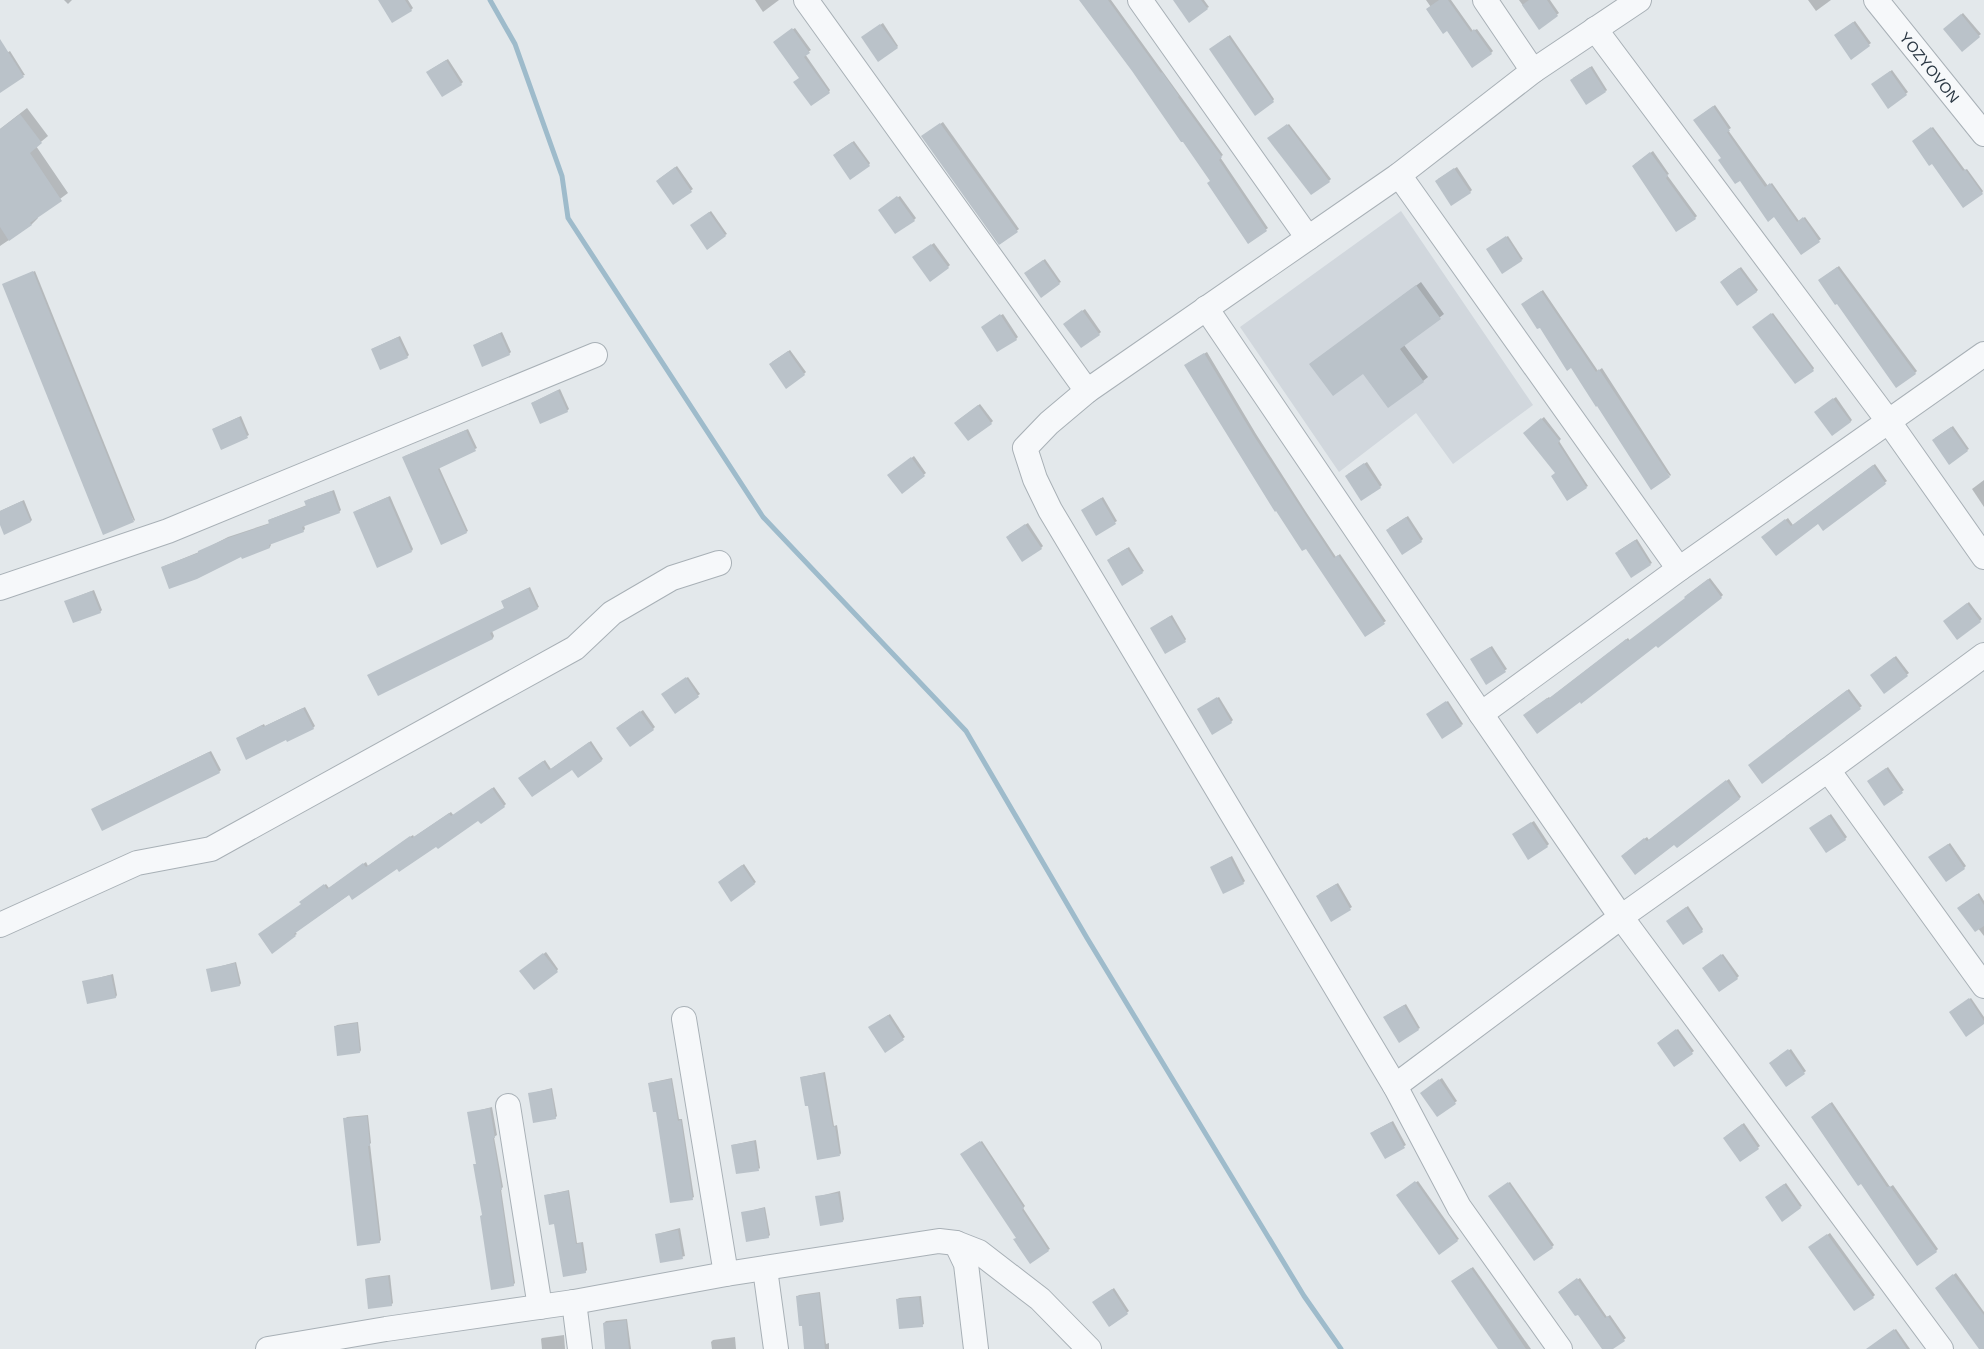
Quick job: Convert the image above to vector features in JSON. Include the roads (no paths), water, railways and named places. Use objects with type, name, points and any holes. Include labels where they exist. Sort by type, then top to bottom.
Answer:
[{"type":"street","points":[[806,0],[1087,391]]},
{"type":"street","points":[[1140,0],[1308,238]]},
{"type":"street","points":[[1485,0],[1533,71]]},
{"type":"street","points":[[1560,1349],[1459,1207],[1395,1086],[1050,510],[1035,479],[1025,448],[1049,423],[1087,391],[1399,176],[1533,71],[1639,0]]},
{"type":"street","name":"YOZYOVON","points":[[1876,0],[1984,134]]},
{"type":"street","points":[[1595,28],[1889,422],[1984,557]]},
{"type":"street","points":[[1399,176],[1679,569]]},
{"type":"street","points":[[1206,308],[1621,917],[1941,1349]]},
{"type":"street","points":[[1481,714],[1679,569],[1984,354]]},
{"type":"street","points":[[0,588],[168,531],[595,355]]},
{"type":"street","points":[[0,925],[137,863],[211,849],[575,648],[612,613],[672,578],[719,564]]},
{"type":"street","points":[[1395,1086],[1621,917],[1984,656]]},
{"type":"street","points":[[1828,770],[1984,986]]},
{"type":"street","points":[[684,1018],[726,1274]]},
{"type":"street","points":[[508,1106],[540,1307]]},
{"type":"street","points":[[268,1349],[387,1339],[540,1307],[726,1274],[939,1241],[956,1244],[979,1252],[1040,1299],[1089,1349]]},
{"type":"street","points":[[956,1244],[966,1264],[976,1349]]},
{"type":"street","points":[[765,1269],[776,1349]]},
{"type":"street","points":[[574,1302],[580,1349]]},
{"type":"waterway","points":[[490,0],[515,44],[562,176],[568,218],[763,517],[966,731],[1087,938],[1304,1296],[1341,1349]]}]
